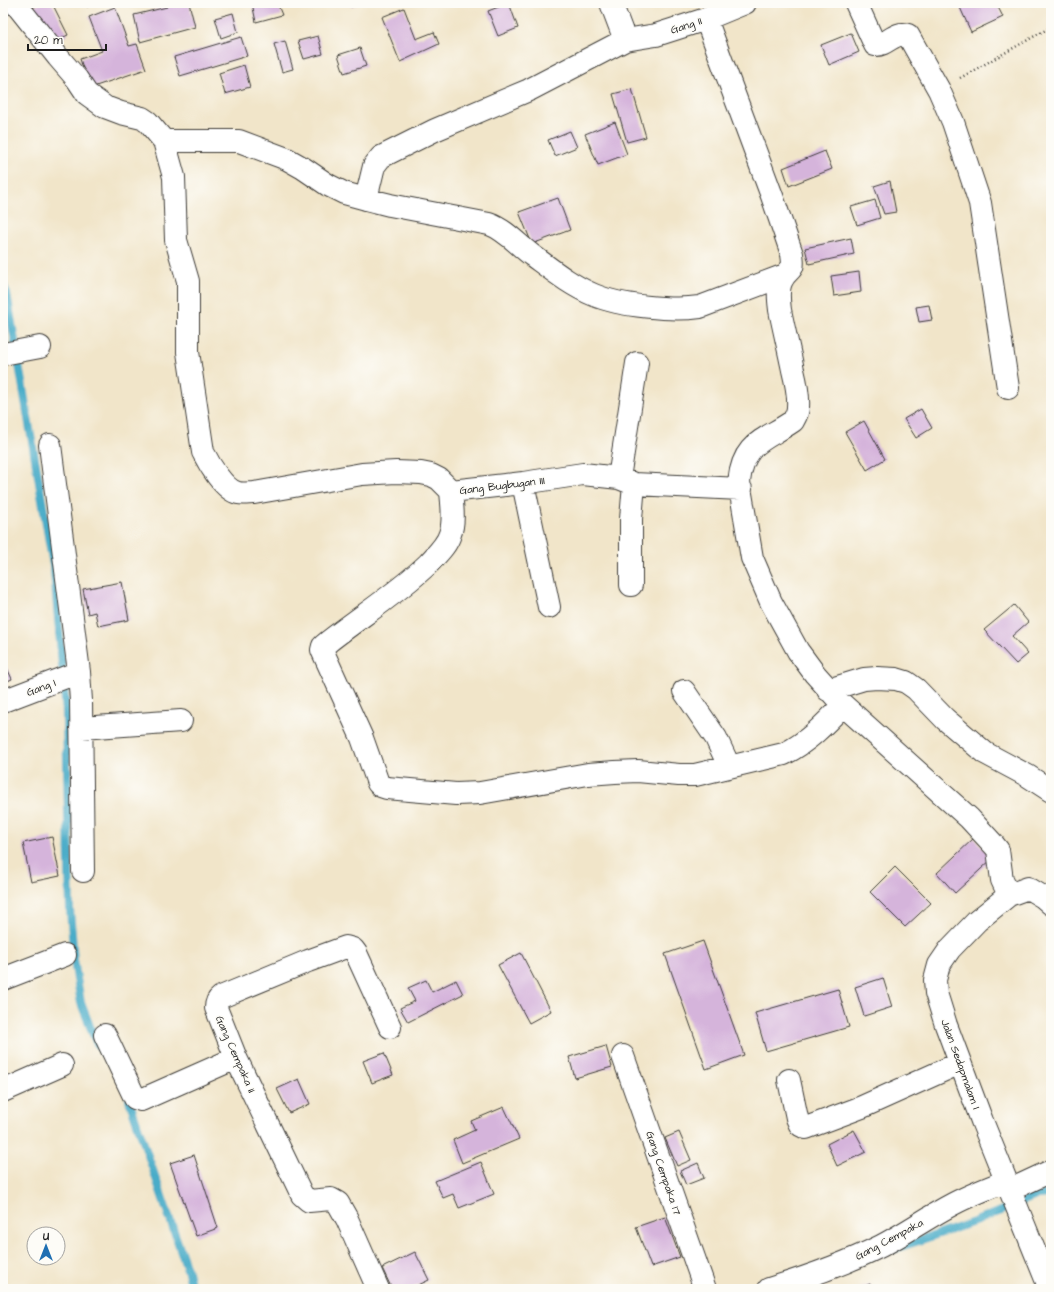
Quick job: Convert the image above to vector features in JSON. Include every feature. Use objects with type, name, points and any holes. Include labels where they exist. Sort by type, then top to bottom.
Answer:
[{"type":"street","points":[[15,3],[58,58],[77,79],[87,94],[109,109],[142,118],[148,122],[164,141],[239,141],[287,159],[328,185],[344,192],[366,199],[496,226],[517,244],[580,288],[600,298],[626,304],[688,308],[700,306],[785,275]]},
{"type":"street","points":[[611,3],[625,40]]},
{"type":"street","name":"Gang II","points":[[366,199],[374,166],[382,157],[435,130],[529,90],[625,40],[656,35],[706,19],[745,3]]},
{"type":"street","points":[[856,3],[875,45],[879,45],[900,33],[908,35],[939,90],[952,122],[980,203],[1008,388]]},
{"type":"street","points":[[706,19],[772,196],[792,254],[793,262],[792,268],[785,275],[779,288],[780,309],[797,386],[798,408],[797,415],[793,421],[755,444],[747,454],[741,470],[739,482],[752,558],[771,602],[791,640],[815,674],[836,697],[969,818],[994,845],[998,850],[1002,880],[1009,894]]},
{"type":"street","name":"Gang Bugbugan III","points":[[164,141],[174,177],[176,240],[188,281],[188,352],[201,442],[203,452],[210,466],[228,488],[238,493],[254,493],[362,474],[396,472],[431,475],[439,479],[451,491],[523,483],[583,474],[598,475],[626,481],[741,489]]},
{"type":"street","points":[[7,353],[36,348]]},
{"type":"street","points":[[631,585],[631,519],[626,481],[637,363]]},
{"type":"street","points":[[50,446],[71,675],[81,728],[83,871]]},
{"type":"street","points":[[523,483],[549,607]]},
{"type":"street","points":[[451,491],[452,527],[450,534],[441,550],[414,578],[328,642],[323,646],[322,650],[362,738],[378,783],[382,786],[387,788],[456,794],[504,790],[588,774],[638,771],[686,775],[695,774],[784,754],[798,747],[816,733],[836,697],[864,679],[877,678],[906,682],[916,688],[945,719],[980,750],[992,758],[1028,776],[1051,791]]},
{"type":"street","name":"Gang I","points":[[3,702],[71,675]]},
{"type":"street","points":[[684,691],[716,738],[730,766]]},
{"type":"street","points":[[81,728],[181,721]]},
{"type":"street","name":"Jalan Sedapmalam I","points":[[1048,896],[1028,888],[1009,894],[977,921],[950,949],[939,965],[935,980],[936,994],[960,1063],[1050,1289]]},
{"type":"street","name":"Gang Cempaka II","points":[[378,1289],[347,1219],[338,1203],[331,1199],[311,1202],[306,1200],[302,1195],[236,1058],[216,1008],[216,1003],[218,1000],[308,961],[346,948],[351,948],[356,953],[390,1028]]},
{"type":"street","points":[[3,979],[65,955]]},
{"type":"street","points":[[104,1035],[135,1098],[141,1100],[236,1058]]},
{"type":"street","name":"Gang Cempaka 17","points":[[623,1056],[705,1289]]},
{"type":"street","points":[[789,1080],[797,1118],[800,1125],[806,1128],[862,1108],[960,1063]]},
{"type":"street","points":[[3,1091],[62,1065]]},
{"type":"street","name":"Gang Cempaka","points":[[770,1289],[823,1272],[882,1246],[951,1205],[978,1192],[1012,1195],[1051,1171]]},
{"type":"path","points":[[939,90],[1051,27]]},
{"type":"building","points":[[42,3],[52,3],[68,35],[51,43],[33,7]]},
{"type":"building","points":[[86,3],[99,3],[87,7]]},
{"type":"building","points":[[166,3],[189,3],[195,27],[140,42],[134,15],[167,7]]},
{"type":"building","points":[[252,3],[277,3],[282,15],[256,22]]},
{"type":"building","points":[[350,3],[361,3],[351,7]]},
{"type":"building","points":[[509,3],[518,28],[498,36],[488,11]]},
{"type":"building","points":[[958,3],[996,3],[1003,17],[971,32]]},
{"type":"building","points":[[115,7],[129,46],[137,44],[146,69],[90,88],[80,59],[102,51],[89,17]]},
{"type":"building","points":[[404,8],[416,39],[434,32],[439,44],[400,62],[382,17]]},
{"type":"building","points":[[233,13],[238,32],[221,38],[215,18]]},
{"type":"building","points":[[851,33],[859,52],[829,65],[821,45]]},
{"type":"building","points":[[318,36],[323,54],[304,59],[298,41]]},
{"type":"building","points":[[241,37],[247,56],[180,76],[174,57]]},
{"type":"building","points":[[285,41],[293,69],[282,72],[274,44]]},
{"type":"building","points":[[360,48],[366,66],[344,73],[338,55]]},
{"type":"building","points":[[244,65],[250,87],[225,94],[219,73]]},
{"type":"building","points":[[632,89],[646,137],[627,142],[613,94]]},
{"type":"building","points":[[615,122],[627,154],[598,165],[585,134]]},
{"type":"building","points":[[570,131],[577,147],[555,156],[548,140]]},
{"type":"building","points":[[825,151],[832,169],[789,186],[783,168]]},
{"type":"building","points":[[890,181],[896,212],[884,214],[874,186]]},
{"type":"building","points":[[558,198],[570,230],[532,244],[519,212]]},
{"type":"building","points":[[875,200],[880,218],[857,225],[851,207]]},
{"type":"building","points":[[851,238],[854,254],[809,264],[805,248]]},
{"type":"building","points":[[859,272],[861,292],[834,296],[831,276]]},
{"type":"building","points":[[929,305],[932,320],[919,322],[916,307]]},
{"type":"building","points":[[921,409],[932,428],[916,438],[904,419]]},
{"type":"building","points":[[864,421],[885,459],[867,470],[845,432]]},
{"type":"building","points":[[122,582],[129,620],[98,626],[95,612],[88,614],[83,589]]},
{"type":"building","points":[[1014,605],[1028,622],[1012,636],[1028,654],[1016,664],[984,630]]},
{"type":"building","points":[[3,659],[12,679],[3,683]]},
{"type":"building","points":[[52,837],[60,876],[31,882],[23,843]]},
{"type":"building","points":[[974,838],[993,858],[955,893],[937,873]]},
{"type":"building","points":[[895,867],[931,903],[905,927],[870,892]]},
{"type":"building","points":[[703,941],[744,1055],[706,1069],[665,954]]},
{"type":"building","points":[[521,953],[551,1011],[529,1023],[498,965]]},
{"type":"building","points":[[883,978],[892,1007],[864,1016],[855,987]]},
{"type":"building","points":[[426,980],[432,992],[456,980],[463,994],[408,1022],[400,1008],[415,1001],[408,988]]},
{"type":"building","points":[[838,989],[849,1027],[766,1051],[755,1013]]},
{"type":"building","points":[[606,1046],[612,1067],[575,1078],[569,1057]]},
{"type":"building","points":[[384,1053],[393,1075],[372,1083],[363,1061]]},
{"type":"building","points":[[299,1079],[310,1104],[289,1113],[277,1089]]},
{"type":"building","points":[[504,1107],[519,1139],[462,1163],[453,1140],[475,1130],[471,1121]]},
{"type":"building","points":[[854,1130],[866,1152],[837,1166],[827,1144]]},
{"type":"building","points":[[679,1132],[691,1160],[677,1166],[665,1138]]},
{"type":"building","points":[[194,1155],[218,1228],[196,1236],[170,1163]]},
{"type":"building","points":[[481,1162],[494,1194],[459,1208],[453,1194],[443,1198],[435,1181]]},
{"type":"building","points":[[698,1163],[704,1178],[686,1185],[680,1171]]},
{"type":"building","points":[[665,1217],[680,1257],[651,1267],[636,1227]]},
{"type":"building","points":[[415,1252],[429,1280],[410,1289],[392,1289],[382,1268]]},
{"type":"building","points":[[870,1284],[872,1289],[858,1289]]},
{"type":"waterway","points":[[3,283],[7,294],[54,571],[66,712],[70,910],[74,960],[81,1003],[96,1042],[103,1052]]},
{"type":"waterway","points":[[129,1100],[188,1272],[192,1289]]},
{"type":"waterway","points":[[895,1249],[974,1222],[1038,1195],[1051,1194]]}]
